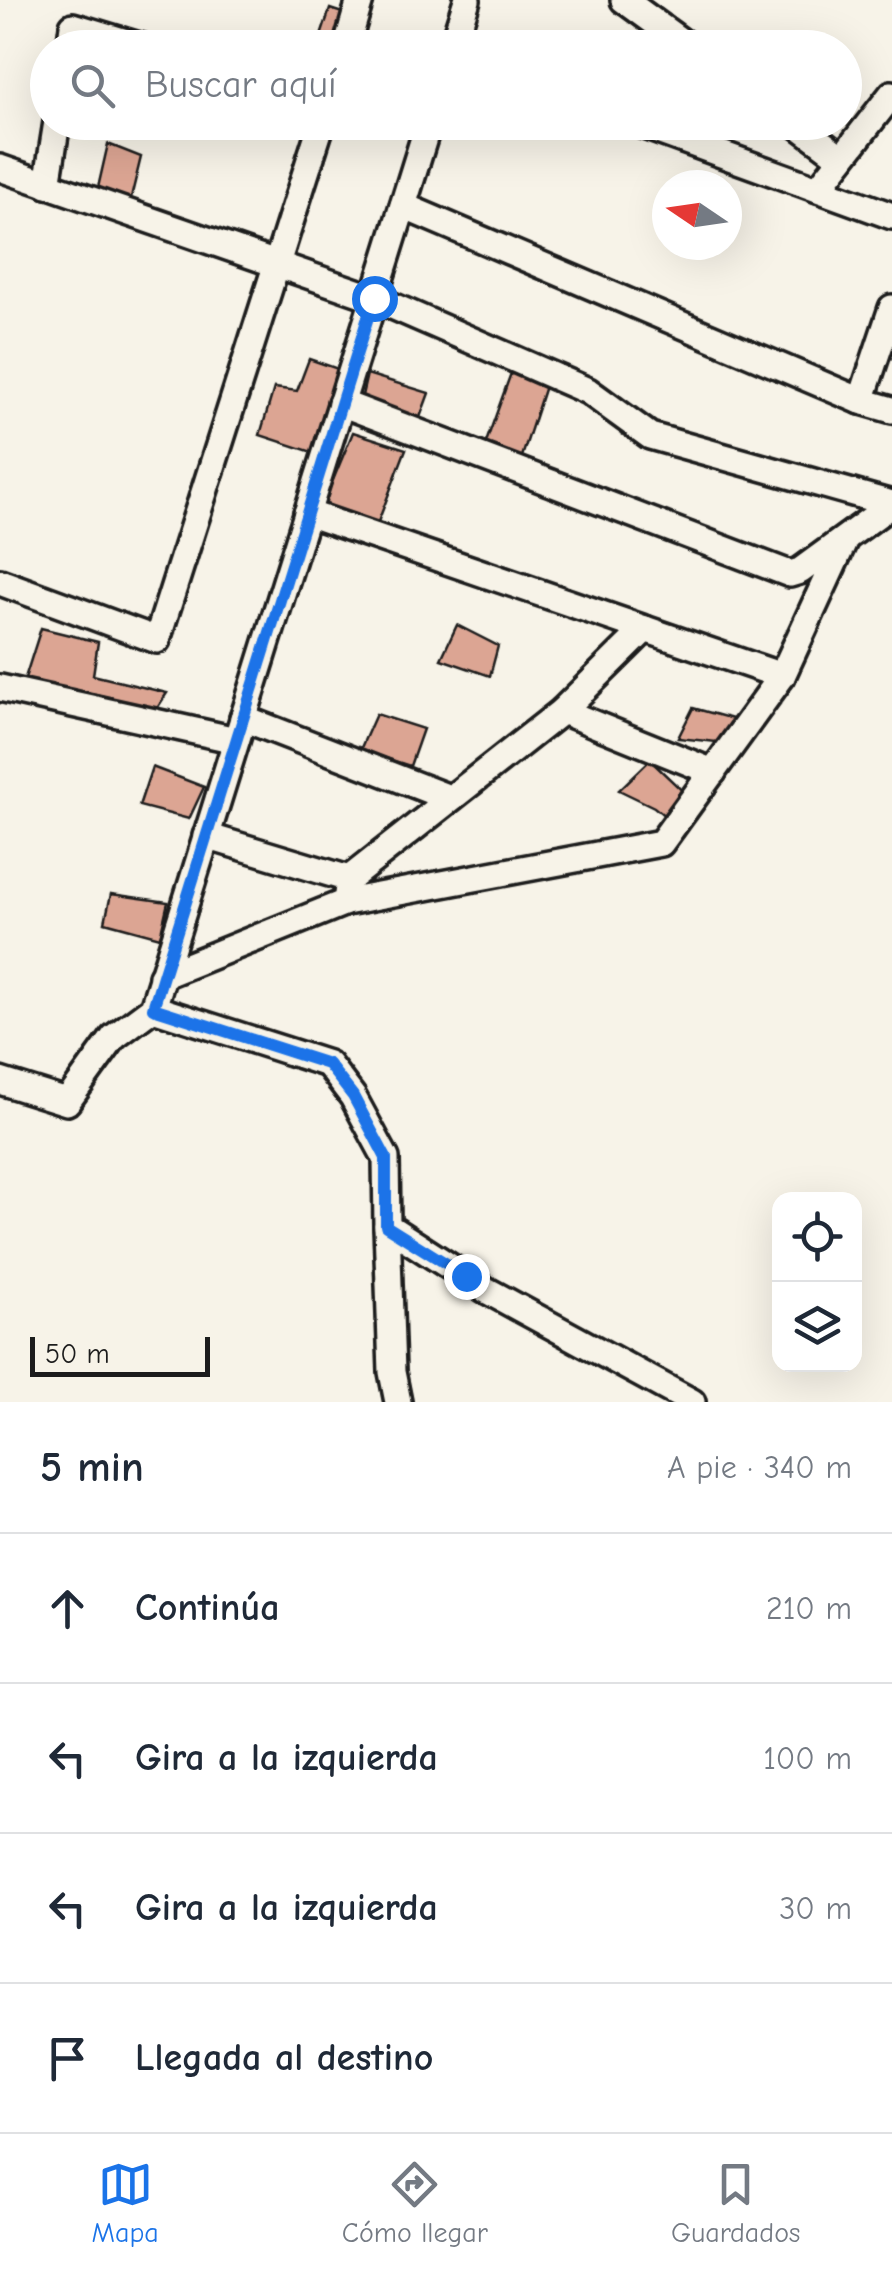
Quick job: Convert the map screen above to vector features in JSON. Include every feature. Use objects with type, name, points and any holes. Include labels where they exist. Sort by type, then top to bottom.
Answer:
[{"type":"street","points":[[351,30],[360,0]]},
{"type":"street","points":[[458,30],[467,0]]},
{"type":"street","points":[[624,0],[665,30]]},
{"type":"street","points":[[862,132],[892,94]]},
{"type":"street","points":[[47,185],[55,140]]},
{"type":"street","points":[[0,582],[157,640],[316,140]]},
{"type":"street","points":[[0,1081],[67,1102],[114,1037],[153,1008],[423,140]]},
{"type":"street","points":[[682,140],[892,216]]},
{"type":"street","points":[[818,140],[842,158]]},
{"type":"street","points":[[818,190],[856,140]]},
{"type":"street","points":[[0,168],[374,298],[588,391],[650,436],[892,504]]},
{"type":"street","points":[[403,206],[892,410]]},
{"type":"street","points":[[861,400],[892,308]]},
{"type":"street","points":[[341,402],[790,574],[892,504]]},
{"type":"street","points":[[307,513],[782,676]]},
{"type":"street","points":[[162,976],[347,890],[661,843],[782,676],[846,539]]},
{"type":"street","points":[[347,890],[450,798],[562,711],[645,629]]},
{"type":"street","points":[[0,688],[240,728],[450,798]]},
{"type":"street","points":[[562,711],[712,772]]},
{"type":"street","points":[[206,836],[347,890]]},
{"type":"street","points":[[153,1008],[328,1064],[353,1096],[386,1158],[392,1372],[398,1402]]},
{"type":"street","points":[[386,1226],[486,1290],[692,1402]]},
{"type":"building","points":[[330,9],[355,17],[351,30],[323,30]]},
{"type":"building","points":[[108,144],[141,157],[131,198],[97,192]]},
{"type":"building","points":[[309,359],[341,370],[312,452],[260,435],[274,388],[297,391]]},
{"type":"building","points":[[511,373],[546,383],[521,460],[484,448]]},
{"type":"building","points":[[367,374],[429,393],[415,431],[361,400]]},
{"type":"building","points":[[353,432],[406,449],[373,535],[321,509]]},
{"type":"building","points":[[457,625],[498,646],[490,676],[441,659]]},
{"type":"building","points":[[41,628],[98,642],[93,675],[167,693],[156,710],[95,694],[84,706],[25,678]]},
{"type":"building","points":[[693,708],[740,721],[726,743],[678,738]]},
{"type":"building","points":[[376,714],[423,729],[410,766],[360,750]]},
{"type":"building","points":[[650,760],[692,800],[666,817],[619,790]]},
{"type":"building","points":[[152,767],[204,787],[189,819],[139,806]]},
{"type":"building","points":[[111,894],[168,902],[160,937],[105,922]]},
{"type":"route","points":[[374,298],[153,1008],[328,1064],[353,1096],[386,1158],[386,1226],[466,1276]]}]
